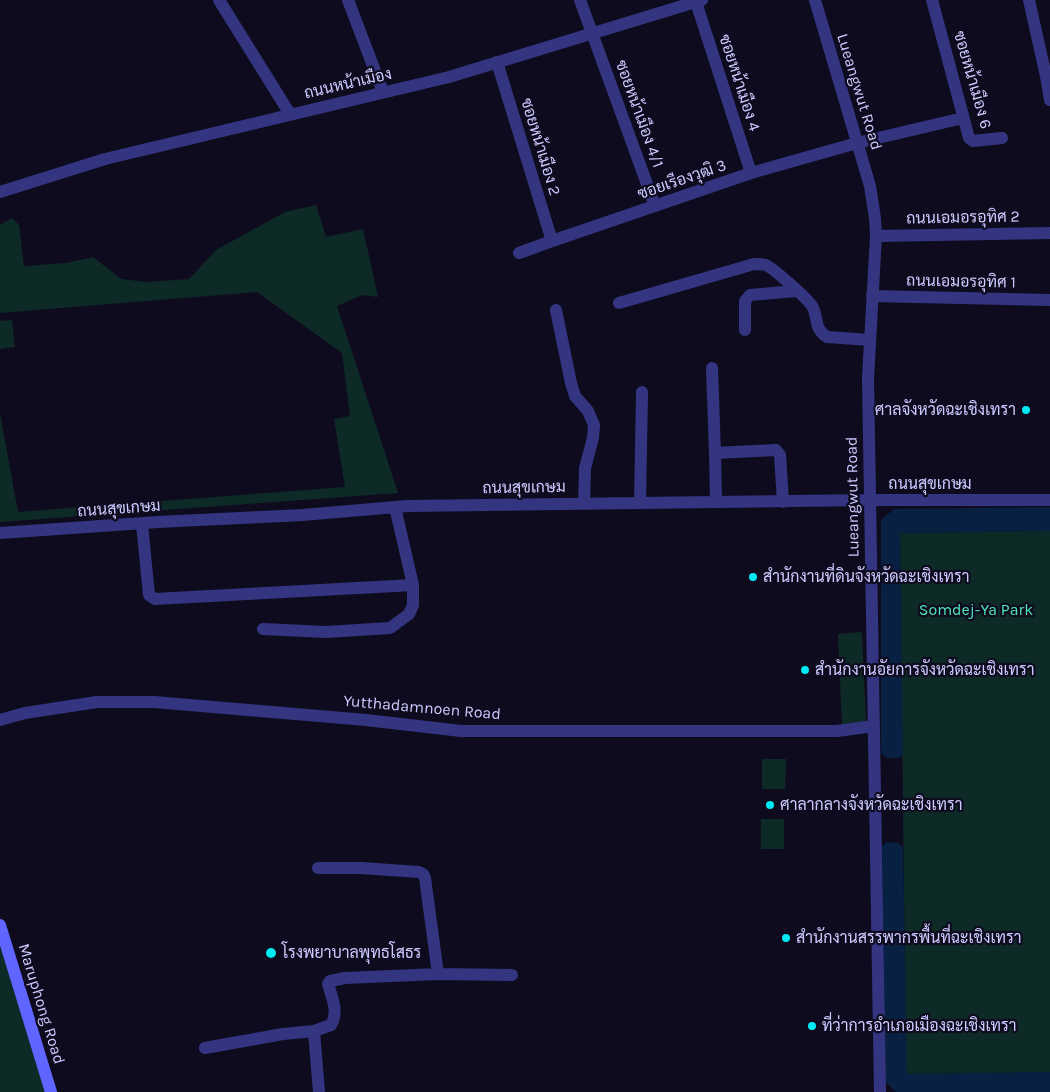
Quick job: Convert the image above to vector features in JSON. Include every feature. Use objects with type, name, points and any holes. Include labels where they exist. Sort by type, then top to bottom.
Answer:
[{"type":"main road","name":"Maruphong Road","points":[[0,925],[51,1092]]},
{"type":"street","points":[[219,0],[290,114]]},
{"type":"street","points":[[348,0],[383,92]]},
{"type":"street","name":"ซอยหน้าเมือง 4/1","points":[[580,0],[655,206]]},
{"type":"street","name":"Lueangwut Road","points":[[815,0],[870,186],[875,218],[876,236],[868,374],[880,1092]]},
{"type":"street","name":"ซอยหน้าเมือง 6","points":[[932,0],[967,133],[974,141],[1002,138]]},
{"type":"street","points":[[1029,0],[1050,100]]},
{"type":"street","name":"ถนนหน้าเมือง","points":[[0,192],[105,159],[449,77],[699,1]]},
{"type":"street","name":"ซอยหน้าเมือง 4","points":[[699,1],[751,173]]},
{"type":"street","name":"ซอยหน้าเมือง 2","points":[[497,62],[552,240]]},
{"type":"street","name":"ซอยเรืองวุฒิ 3","points":[[519,253],[552,240],[751,173],[857,143],[963,118]]},
{"type":"street","name":"ถนนเอมอรอุทิศ 2","points":[[876,236],[1050,232]]},
{"type":"street","points":[[618,303],[754,264],[764,264],[774,270],[812,307],[818,330],[827,336],[870,340]]},
{"type":"street","points":[[745,330],[745,301],[750,295],[796,291]]},
{"type":"street","name":"ถนนเอมอรอุทิศ 1","points":[[872,296],[1050,300]]},
{"type":"street","points":[[556,310],[571,384],[575,396],[588,411],[594,426],[593,438],[585,468],[584,504]]},
{"type":"street","points":[[712,368],[716,502]]},
{"type":"street","points":[[640,503],[642,392]]},
{"type":"street","points":[[715,453],[776,450],[779,452],[783,502]]},
{"type":"street","name":"ถนนสุขเกษม","points":[[0,533],[302,515],[395,507],[870,500],[1050,500]]},
{"type":"street","points":[[263,629],[326,632],[390,628],[408,614],[413,604],[412,585],[395,507]]},
{"type":"street","points":[[142,524],[149,595],[155,599],[412,585]]},
{"type":"street","name":"Yutthadamnoen Road","points":[[0,720],[26,713],[97,702],[154,702],[366,720],[460,731],[837,731],[874,726]]},
{"type":"street","points":[[318,868],[361,868],[419,872],[424,874],[438,974]]},
{"type":"street","points":[[205,1048],[282,1034],[314,1031],[331,1025],[335,1019],[335,1010],[328,984],[334,979],[438,974],[512,975]]},
{"type":"street","points":[[314,1031],[318,1092]]},
{"type":"green space","points":[[316,205],[326,237],[363,229],[378,297],[362,295],[337,306],[398,493],[0,522],[0,413],[18,512],[345,487],[334,419],[350,416],[342,353],[257,292],[0,313],[0,225],[12,218],[19,225],[24,266],[67,263],[93,257],[121,279],[147,282],[189,279],[216,250],[285,212]]},
{"type":"green space","points":[[12,320],[15,347],[0,349],[0,321]]},
{"type":"green space","name":"Somdej-Ya Park","points":[[1050,531],[1050,1072],[906,1074],[900,533]]},
{"type":"green space","points":[[862,632],[866,723],[842,725],[838,634]]},
{"type":"green space","points":[[762,759],[786,759],[785,789],[762,789]]},
{"type":"green space","points":[[761,819],[784,819],[784,849],[761,849]]},
{"type":"green space","points":[[0,931],[47,1092],[0,1092]]},
{"type":"water","points":[[1050,507],[1050,531],[900,533],[903,755],[899,758],[886,758],[881,753],[881,520],[894,509]]},
{"type":"water","points":[[887,842],[898,843],[903,847],[907,1074],[1050,1072],[1050,1092],[896,1092],[885,1081],[882,846]]},
{"type":"place","name":"ศาลจังหวัดฉะเชิงเทรา","points":[[1026,410]]},
{"type":"place","name":"สำนักงานที่ดินจังหวัดฉะเชิงเทรา","points":[[753,577]]},
{"type":"place","name":"สำนักงานอัยการจังหวัดฉะเชิงเทรา","points":[[805,670]]},
{"type":"place","name":"ศาลากลางจังหวัดฉะเชิงเทรา","points":[[770,805]]},
{"type":"place","name":"สำนักงานสรรพากรพื้นที่ฉะเชิงเทรา","points":[[786,938]]},
{"type":"place","name":"โรงพยาบาลพุทธโสธร","points":[[271,953]]},
{"type":"place","name":"ที่ว่าการอำเภอเมืองฉะเชิงเทรา","points":[[812,1026]]}]
